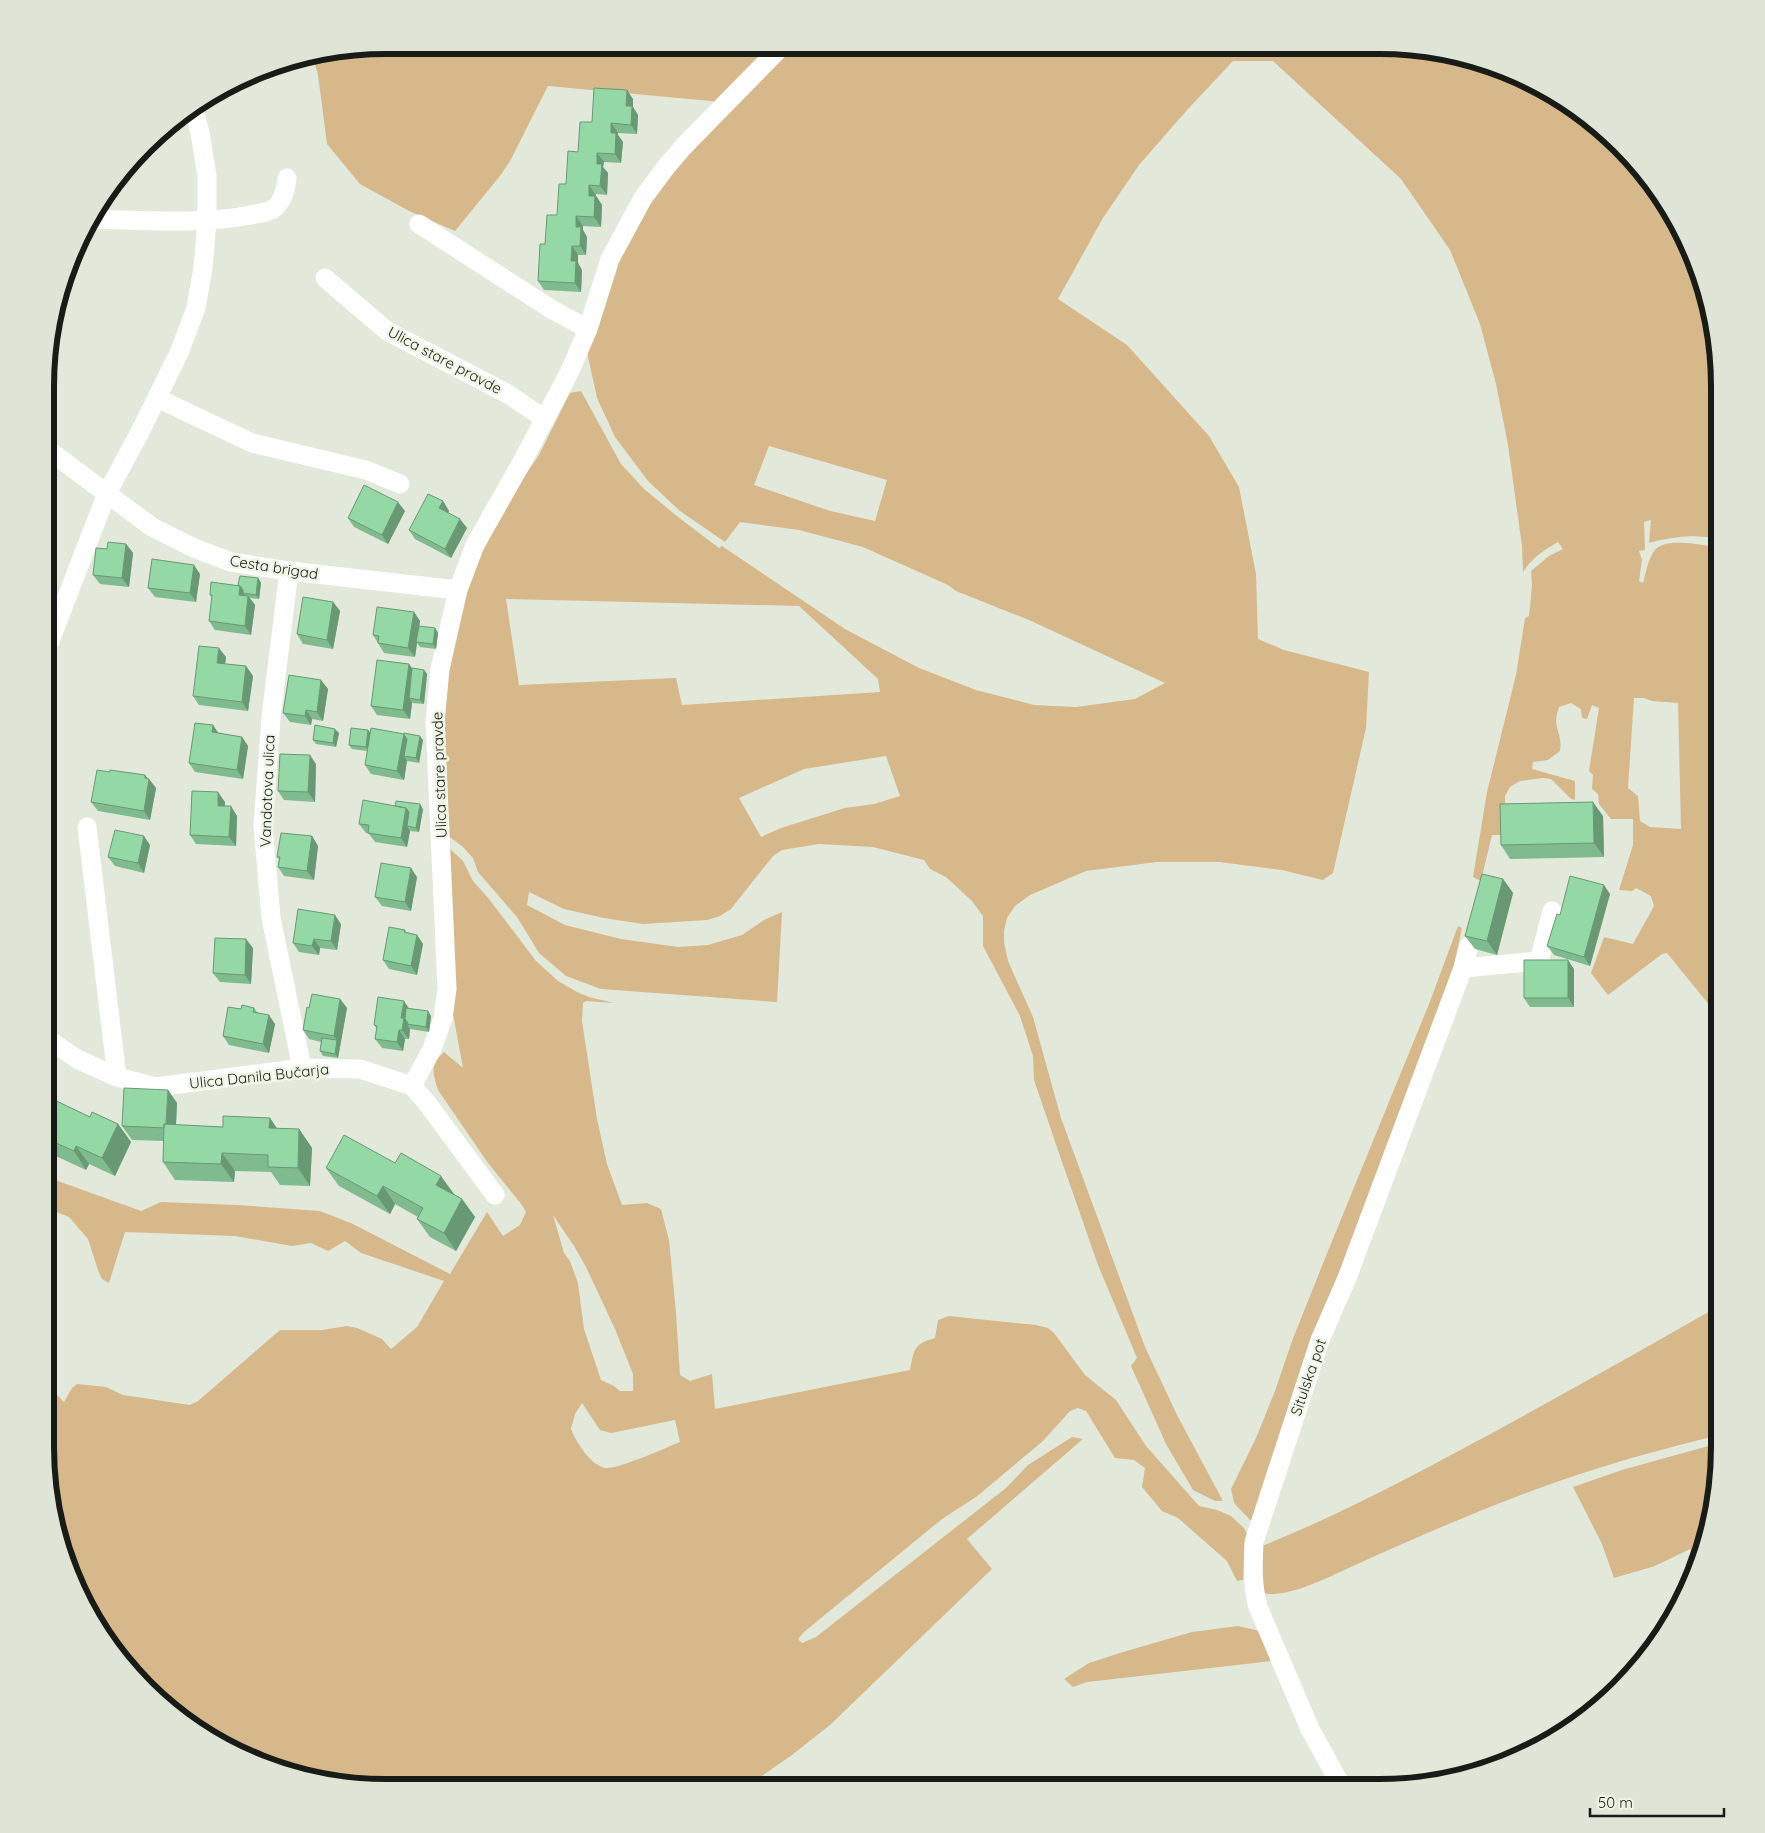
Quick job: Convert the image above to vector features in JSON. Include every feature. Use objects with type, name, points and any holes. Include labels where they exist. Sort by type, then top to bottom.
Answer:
[{"type":"street","name":"Ulica stare pravde","points":[[412,1086],[435,1041],[443,1018],[447,989],[435,722],[440,669],[458,590],[475,545],[569,373],[588,329],[610,258],[642,198],[666,167],[712,116],[774,54]]},
{"type":"street","points":[[54,631],[107,493],[179,353],[196,308],[203,268],[207,221],[207,176],[195,114]]},
{"type":"street","points":[[98,219],[207,221],[245,216],[272,209],[278,204],[285,191],[287,178]]},
{"type":"street","points":[[419,224],[551,309],[588,329]]},
{"type":"street","name":"Ulica stare pravde","points":[[325,278],[387,331],[508,394],[545,419]]},
{"type":"street","points":[[157,398],[252,443],[350,466],[400,484]]},
{"type":"street","name":"Cesta brigad","points":[[54,454],[152,527],[194,548],[231,562],[289,571],[458,590]]},
{"type":"street","name":"Vandotova ulica","points":[[289,571],[271,717],[263,826],[271,918],[302,1068]]},
{"type":"street","points":[[86,827],[117,1077]]},
{"type":"street","points":[[1463,968],[1540,961],[1552,911]]},
{"type":"street","name":"Situlska pot","points":[[1338,1779],[1310,1729],[1258,1607],[1254,1592],[1254,1542],[1320,1340],[1347,1278],[1463,968],[1469,946]]},
{"type":"street","name":"Ulica Danila Bučarja","points":[[54,1042],[77,1059],[117,1077],[156,1087],[302,1068],[360,1069],[412,1086]]},
{"type":"street","points":[[412,1086],[427,1103],[495,1195]]},
{"type":"shaded area","points":[[364,54],[767,54],[722,102],[548,86],[510,161],[455,231],[409,211],[360,184],[327,144],[318,75],[314,62]]},
{"type":"shaded area","points":[[779,54],[1401,54],[1444,60],[1486,71],[1546,98],[1582,122],[1614,151],[1643,183],[1667,220],[1686,258],[1700,299],[1711,364],[1711,538],[1684,537],[1649,543],[1651,520],[1644,522],[1645,550],[1639,551],[1642,560],[1639,581],[1643,583],[1651,557],[1660,546],[1686,543],[1711,546],[1711,759],[1708,776],[1711,776],[1711,1007],[1667,953],[1662,954],[1608,995],[1591,973],[1604,937],[1633,944],[1654,906],[1651,896],[1636,888],[1632,891],[1619,890],[1633,845],[1633,819],[1611,819],[1599,804],[1598,794],[1592,789],[1593,775],[1589,771],[1599,708],[1592,705],[1587,719],[1582,718],[1581,709],[1571,703],[1559,707],[1556,720],[1560,739],[1560,751],[1548,760],[1533,762],[1532,769],[1575,781],[1575,800],[1571,799],[1551,779],[1543,778],[1520,781],[1510,787],[1505,796],[1505,835],[1492,835],[1481,881],[1473,877],[1487,792],[1516,675],[1525,618],[1529,616],[1532,585],[1531,571],[1549,556],[1563,549],[1558,542],[1539,555],[1523,572],[1522,546],[1508,445],[1496,384],[1480,324],[1450,250],[1401,179],[1273,61],[1233,61],[1139,165],[1103,218],[1058,299],[1127,345],[1209,436],[1239,487],[1256,574],[1258,639],[1284,650],[1369,672],[1366,728],[1333,873],[1323,880],[1282,870],[1219,862],[1157,862],[1086,871],[1030,895],[1015,906],[1007,918],[1004,931],[1008,961],[1033,1017],[1061,1118],[1145,1347],[1178,1417],[1223,1501],[1215,1501],[1193,1490],[1166,1444],[1131,1366],[1137,1358],[1098,1265],[1061,1159],[1034,1080],[1033,1056],[1020,1016],[983,946],[983,916],[972,901],[946,877],[930,869],[924,860],[873,847],[819,844],[782,850],[773,856],[731,909],[720,916],[707,920],[643,924],[604,918],[564,909],[529,892],[527,905],[565,925],[621,939],[678,947],[708,945],[742,935],[764,920],[782,912],[777,1002],[601,989],[566,976],[539,953],[517,917],[478,872],[473,858],[463,847],[447,835],[440,716],[465,596],[475,566],[495,526],[539,455],[570,393],[581,391],[621,464],[644,489],[678,517],[719,548],[722,546],[845,629],[919,668],[976,690],[1034,705],[1076,707],[1135,699],[1165,683],[1029,620],[956,591],[948,585],[863,547],[799,530],[740,522],[725,542],[680,511],[648,481],[615,437],[597,398],[587,352],[614,270],[630,234],[666,179]],"holes":[[[769,446],[887,480],[875,521],[830,511],[754,485]],[[506,599],[799,606],[878,679],[880,692],[682,705],[676,678],[519,685]],[[1634,698],[1678,703],[1681,829],[1650,827],[1640,821],[1638,796],[1628,788]],[[886,756],[900,796],[874,804],[845,808],[781,828],[761,837],[739,798],[804,769]]]},
{"type":"shaded area","points":[[448,847],[463,861],[473,881],[536,961],[558,981],[577,992],[614,1003],[586,1001],[583,1003],[582,1021],[597,1119],[607,1164],[622,1205],[647,1203],[661,1209],[669,1240],[680,1375],[690,1381],[712,1374],[715,1409],[910,1370],[912,1357],[918,1345],[935,1338],[938,1320],[949,1316],[1036,1325],[1048,1328],[1054,1333],[1085,1375],[1116,1400],[1146,1446],[1199,1506],[1217,1510],[1231,1516],[1244,1528],[1247,1534],[1243,1580],[1237,1581],[1227,1561],[1178,1518],[1162,1511],[1142,1487],[1145,1468],[1134,1460],[1115,1458],[1086,1411],[1078,1408],[1070,1411],[1043,1441],[976,1497],[942,1519],[804,1632],[798,1639],[802,1643],[816,1637],[1006,1488],[1028,1465],[1072,1437],[1083,1439],[967,1539],[992,1569],[830,1725],[758,1779],[364,1779],[321,1773],[279,1762],[219,1735],[183,1711],[136,1666],[122,1650],[98,1614],[88,1594],[71,1554],[60,1512],[54,1469],[54,1392],[64,1402],[72,1388],[77,1384],[106,1387],[123,1395],[190,1405],[198,1401],[280,1330],[322,1330],[347,1326],[357,1328],[382,1339],[391,1349],[417,1327],[444,1281],[361,1253],[345,1241],[328,1251],[311,1243],[292,1246],[235,1236],[125,1232],[109,1283],[102,1279],[88,1239],[69,1217],[54,1211],[54,1180],[141,1211],[161,1202],[320,1211],[353,1224],[450,1274],[487,1212],[503,1236],[520,1225],[526,1212],[488,1163],[438,1090],[433,1070],[436,1061],[444,1052],[463,1068],[453,1014]],"holes":[[[553,1215],[574,1246],[615,1329],[633,1374],[633,1391],[620,1391],[601,1380],[584,1329],[578,1283],[570,1261],[564,1253]],[[582,1403],[600,1430],[611,1433],[675,1420],[680,1442],[642,1458],[606,1468],[595,1463],[585,1453],[571,1429],[575,1414]]]},
{"type":"shaded area","points":[[1458,926],[1462,928],[1454,965],[1409,1100],[1252,1522],[1234,1503],[1231,1489],[1256,1438],[1275,1391],[1292,1341],[1429,1004]]},
{"type":"shaded area","points":[[1711,1310],[1711,1437],[1644,1454],[1536,1489],[1474,1513],[1296,1590],[1273,1594],[1263,1593],[1258,1570],[1262,1546],[1351,1507],[1437,1463]]},
{"type":"shaded area","points":[[1711,1445],[1711,1469],[1705,1512],[1694,1555],[1690,1549],[1655,1566],[1614,1578],[1602,1544],[1573,1487],[1622,1470]]},
{"type":"shaded area","points":[[1238,1626],[1260,1631],[1272,1661],[1087,1682],[1073,1687],[1064,1679],[1089,1663],[1123,1652],[1192,1632]]},
{"type":"shaded area","points":[[1429,1775],[1401,1779],[1373,1779],[1381,1776]]},
{"type":"building","points":[[594,88],[627,90],[626,106],[632,106],[631,125],[611,123],[611,133],[616,133],[615,154],[597,153],[597,164],[602,164],[600,186],[589,185],[589,196],[595,196],[594,217],[576,216],[576,227],[581,227],[580,246],[572,246],[571,261],[576,261],[575,283],[538,281],[540,244],[545,244],[547,215],[557,215],[559,184],[566,184],[568,151],[578,152],[580,122],[592,122]]},
{"type":"building","points":[[364,485],[398,502],[382,535],[348,518]]},
{"type":"building","points":[[428,494],[443,501],[439,508],[460,519],[445,549],[409,530]]},
{"type":"building","points":[[108,542],[126,544],[122,578],[93,575],[96,548],[107,549]]},
{"type":"building","points":[[152,559],[194,565],[190,593],[148,588]]},
{"type":"building","points":[[240,576],[258,578],[256,595],[243,593],[243,590],[238,585]]},
{"type":"building","points":[[211,582],[240,586],[239,595],[248,596],[245,626],[209,621],[212,595],[210,595]]},
{"type":"building","points":[[303,597],[333,602],[327,640],[297,634]]},
{"type":"building","points":[[377,607],[414,612],[408,648],[378,643],[379,636],[373,635]]},
{"type":"building","points":[[419,626],[435,628],[433,644],[416,642]]},
{"type":"building","points":[[199,646],[219,648],[217,663],[246,666],[242,702],[193,696]]},
{"type":"building","points":[[377,660],[409,664],[403,710],[371,706]]},
{"type":"building","points":[[412,668],[424,670],[420,700],[409,698]]},
{"type":"building","points":[[289,675],[321,680],[317,712],[306,710],[305,716],[283,713]]},
{"type":"building","points":[[195,723],[213,725],[212,732],[242,737],[237,770],[189,763]]},
{"type":"building","points":[[315,725],[335,729],[333,743],[313,740]]},
{"type":"building","points":[[351,728],[368,730],[366,747],[349,745]]},
{"type":"building","points":[[371,728],[404,734],[397,771],[365,765]]},
{"type":"building","points":[[404,733],[420,736],[416,758],[404,756],[407,739]]},
{"type":"building","points":[[280,754],[310,755],[308,792],[278,791]]},
{"type":"building","points":[[97,770],[145,775],[145,778],[149,779],[144,811],[91,802]]},
{"type":"building","points":[[192,791],[218,792],[218,806],[231,806],[229,837],[190,835]]},
{"type":"building","points":[[363,800],[406,808],[401,838],[368,833],[369,825],[359,824]]},
{"type":"building","points":[[396,801],[420,804],[416,828],[407,826],[409,812],[406,808],[395,806]]},
{"type":"building","points":[[1593,802],[1594,843],[1501,845],[1500,804]]},
{"type":"building","points":[[115,830],[144,836],[138,863],[108,857]]},
{"type":"building","points":[[281,833],[312,836],[307,871],[278,867],[280,857],[277,857]]},
{"type":"building","points":[[381,863],[411,868],[405,902],[375,897]]},
{"type":"building","points":[[1482,874],[1503,879],[1487,941],[1465,936]]},
{"type":"building","points":[[1570,876],[1604,885],[1584,957],[1547,946],[1557,914],[1560,915]]},
{"type":"building","points":[[298,909],[335,915],[331,941],[314,939],[312,946],[293,943]]},
{"type":"building","points":[[389,927],[405,930],[404,932],[417,935],[411,966],[383,960]]},
{"type":"building","points":[[215,938],[246,939],[245,975],[213,973]]},
{"type":"building","points":[[1524,960],[1568,960],[1568,998],[1524,998]]},
{"type":"building","points":[[312,994],[340,999],[334,1036],[303,1030],[307,1007],[309,1008]]},
{"type":"building","points":[[378,997],[404,1001],[401,1018],[404,1018],[402,1030],[399,1030],[397,1042],[375,1039],[377,1026],[374,1025]]},
{"type":"building","points":[[242,1005],[254,1008],[253,1012],[269,1015],[263,1044],[223,1036],[228,1007],[241,1009]]},
{"type":"building","points":[[406,1008],[428,1011],[426,1027],[407,1024],[405,1019]]},
{"type":"building","points":[[322,1038],[337,1040],[335,1054],[320,1051]]},
{"type":"building","points":[[124,1088],[168,1090],[166,1124],[164,1124],[164,1128],[122,1126]]},
{"type":"building","points":[[54,1100],[90,1117],[92,1112],[118,1124],[102,1158],[76,1146],[74,1151],[54,1142]]},
{"type":"building","points":[[223,1116],[270,1118],[269,1128],[299,1129],[298,1168],[268,1167],[268,1155],[222,1153],[221,1164],[163,1162],[164,1124],[223,1127]]},
{"type":"building","points":[[344,1135],[395,1163],[401,1153],[441,1176],[436,1185],[462,1199],[444,1233],[417,1219],[423,1208],[383,1186],[377,1196],[326,1168]]}]
